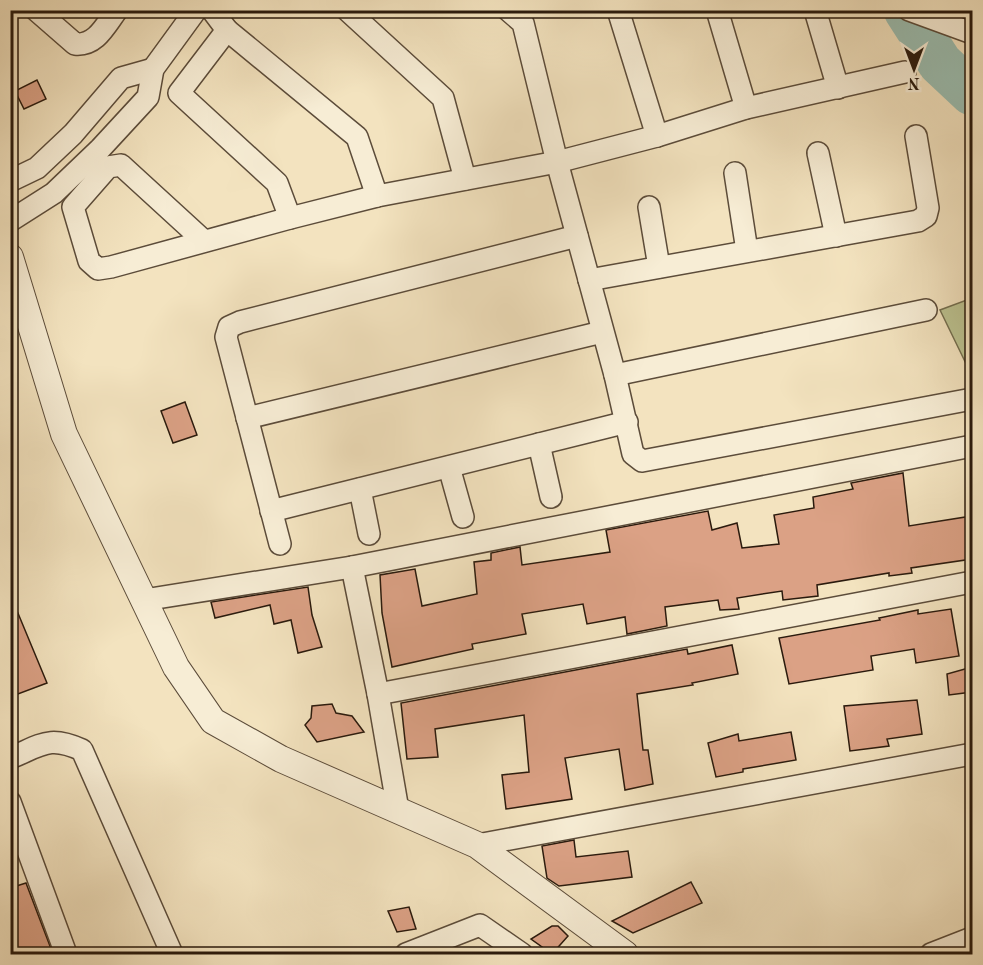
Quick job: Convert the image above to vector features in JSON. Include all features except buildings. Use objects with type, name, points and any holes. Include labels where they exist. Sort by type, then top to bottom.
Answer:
[{"type":"street","points":[[36,10],[75,44],[82,45],[92,42],[117,10]]},
{"type":"street","points":[[10,221],[54,193],[100,149],[148,97],[153,69],[196,10]]},
{"type":"street","points":[[212,10],[227,30],[357,137],[377,196]]},
{"type":"street","points":[[347,10],[443,98],[465,179]]},
{"type":"street","points":[[508,10],[523,23],[557,162],[627,422],[633,454],[642,461],[972,399]]},
{"type":"street","points":[[618,10],[657,136]]},
{"type":"street","points":[[717,10],[746,108]]},
{"type":"street","points":[[815,10],[838,88]]},
{"type":"street","points":[[909,10],[972,33]]},
{"type":"street","points":[[227,30],[179,93],[277,183],[290,218]]},
{"type":"street","points":[[10,181],[37,168],[73,134],[121,78],[153,69]]},
{"type":"street","points":[[204,241],[121,165],[108,167],[73,207],[89,261],[98,269],[111,267],[377,196],[557,162],[657,136],[746,108],[905,72]]},
{"type":"street","points":[[589,280],[918,221],[926,216],[928,208],[916,136]]},
{"type":"street","points":[[818,153],[836,236]]},
{"type":"street","points":[[735,173],[747,251]]},
{"type":"street","points":[[649,207],[659,267]]},
{"type":"street","points":[[280,544],[226,337],[229,327],[240,322],[577,236]]},
{"type":"street","points":[[10,257],[64,434],[176,667],[213,721],[281,759],[477,845],[625,954]]},
{"type":"street","points":[[615,375],[926,310]]},
{"type":"street","points":[[247,418],[602,332]]},
{"type":"street","points":[[272,511],[627,422]]},
{"type":"street","points":[[539,444],[551,497]]},
{"type":"street","points":[[144,600],[352,567],[972,446]]},
{"type":"street","points":[[449,467],[463,517]]},
{"type":"street","points":[[360,489],[369,534]]},
{"type":"street","points":[[352,567],[378,694],[398,810]]},
{"type":"street","points":[[378,694],[972,582]]},
{"type":"street","points":[[10,758],[50,741],[67,743],[82,750],[172,954]]},
{"type":"street","points":[[477,845],[972,754]]},
{"type":"street","points":[[10,802],[66,954]]},
{"type":"street","points":[[406,954],[480,925],[522,954]]},
{"type":"street","points":[[931,954],[972,938]]},
{"type":"green space","points":[[972,298],[972,376],[940,310]]},
{"type":"waterway","points":[[906,10],[940,63],[972,93]]}]
